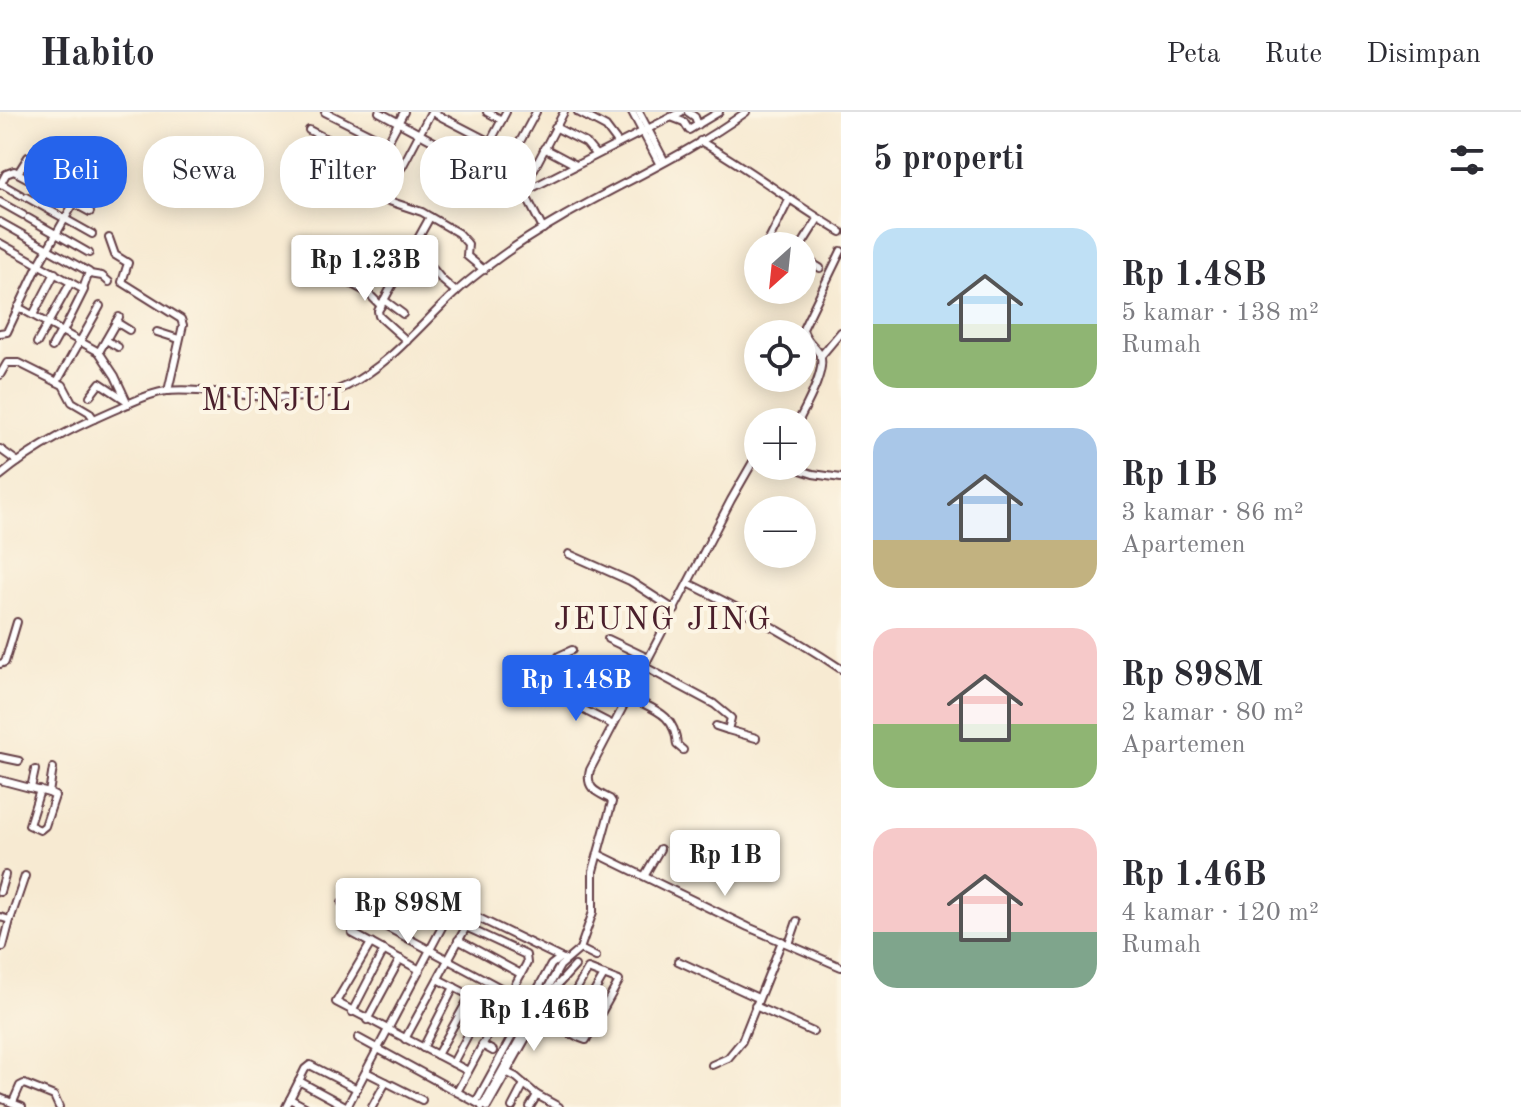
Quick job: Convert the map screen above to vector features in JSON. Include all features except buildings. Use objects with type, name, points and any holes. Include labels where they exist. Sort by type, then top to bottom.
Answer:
[{"type":"street","points":[[325,112],[373,136]]},
{"type":"street","points":[[379,112],[424,136]]},
{"type":"street","points":[[391,136],[404,112]]},
{"type":"street","points":[[404,160],[431,112],[478,136]]},
{"type":"street","points":[[487,112],[502,120]]},
{"type":"street","points":[[493,136],[506,112]]},
{"type":"street","points":[[523,136],[536,112]]},
{"type":"street","points":[[536,164],[564,112]]},
{"type":"street","points":[[578,112],[606,127],[618,143]]},
{"type":"street","points":[[632,112],[662,162]]},
{"type":"street","points":[[639,112],[645,130]]},
{"type":"street","points":[[536,184],[681,112]]},
{"type":"street","points":[[0,476],[40,445],[127,403],[168,391],[307,398],[346,387],[388,359],[456,292],[543,229],[746,112]]},
{"type":"street","points":[[694,113],[698,125]]},
{"type":"street","points":[[671,117],[684,122],[689,130],[716,113]]},
{"type":"street","points":[[555,127],[586,143],[595,154]]},
{"type":"street","points":[[309,130],[321,136]]},
{"type":"street","points":[[700,141],[743,165],[789,200],[841,232]]},
{"type":"street","points":[[544,148],[574,164]]},
{"type":"street","points":[[18,173],[24,163]]},
{"type":"street","points":[[24,176],[14,171],[6,174],[0,184],[92,234]]},
{"type":"street","points":[[773,232],[789,200]]},
{"type":"street","points":[[0,202],[89,253]]},
{"type":"street","points":[[404,207],[430,217],[463,237],[468,244],[467,256],[484,270]]},
{"type":"street","points":[[0,333],[7,332],[39,264],[70,208]]},
{"type":"street","points":[[82,208],[90,212]]},
{"type":"street","points":[[532,208],[543,229]]},
{"type":"street","points":[[407,341],[379,316],[382,303],[430,217]]},
{"type":"street","points":[[810,232],[818,219]]},
{"type":"street","points":[[0,222],[109,282]]},
{"type":"street","points":[[109,238],[115,255],[128,263],[122,282],[181,319],[183,325],[168,391]]},
{"type":"street","points":[[0,243],[83,289]]},
{"type":"street","points":[[804,408],[820,370],[820,357],[806,339],[803,329],[841,251]]},
{"type":"street","points":[[816,266],[820,268]]},
{"type":"street","points":[[833,268],[841,272]]},
{"type":"street","points":[[433,269],[456,292]]},
{"type":"street","points":[[33,315],[55,273]]},
{"type":"street","points":[[52,347],[84,294],[90,274]]},
{"type":"street","points":[[37,343],[71,282]]},
{"type":"street","points":[[348,282],[403,314]]},
{"type":"street","points":[[57,382],[100,306]]},
{"type":"street","points":[[18,307],[99,352],[115,376],[127,403]]},
{"type":"street","points":[[99,352],[118,320],[129,330]]},
{"type":"street","points":[[157,332],[179,339]]},
{"type":"street","points":[[820,357],[841,332]]},
{"type":"street","points":[[106,340],[118,347]]},
{"type":"street","points":[[0,375],[6,364],[15,363],[57,382],[65,387],[72,402],[89,412],[94,419]]},
{"type":"street","points":[[90,396],[100,383],[127,403]]},
{"type":"street","points":[[0,449],[18,462]]},
{"type":"street","points":[[816,474],[841,478]]},
{"type":"street","points":[[358,1038],[484,1104],[563,959],[580,949],[595,906],[592,883],[612,802],[591,789],[587,778],[744,477]]},
{"type":"street","points":[[569,554],[630,581],[675,610]]},
{"type":"street","points":[[688,583],[752,615],[841,669]]},
{"type":"street","points":[[0,664],[5,662],[17,622]]},
{"type":"street","points":[[608,639],[648,658]]},
{"type":"street","points":[[572,650],[559,656],[548,678],[555,688],[553,693],[613,725]]},
{"type":"street","points":[[643,666],[714,704],[731,718],[728,730]]},
{"type":"street","points":[[628,696],[667,717],[676,732],[677,745],[683,750]]},
{"type":"street","points":[[716,726],[756,738]]},
{"type":"street","points":[[0,757],[19,761]]},
{"type":"street","points":[[49,793],[53,768]]},
{"type":"street","points":[[31,788],[35,770]]},
{"type":"street","points":[[0,780],[40,790],[56,798],[45,826],[40,830],[29,825],[40,790]]},
{"type":"street","points":[[645,875],[660,849]]},
{"type":"street","points":[[598,854],[841,967]]},
{"type":"street","points":[[0,892],[5,875]]},
{"type":"street","points":[[3,947],[25,876]]},
{"type":"street","points":[[342,903],[510,993],[537,1004]]},
{"type":"street","points":[[299,1081],[347,1107],[451,910],[455,908],[563,959]]},
{"type":"street","points":[[363,914],[354,920],[351,931],[420,970]]},
{"type":"street","points":[[0,917],[10,920]]},
{"type":"street","points":[[712,1065],[734,1053],[742,1041],[758,998],[797,921]]},
{"type":"street","points":[[405,1039],[466,927],[470,926],[528,959]]},
{"type":"street","points":[[458,940],[521,974]]},
{"type":"street","points":[[371,943],[336,1000],[338,1005],[468,1071]]},
{"type":"street","points":[[457,1092],[528,959],[538,947]]},
{"type":"street","points":[[580,949],[596,957]]},
{"type":"street","points":[[352,1012],[384,950]]},
{"type":"street","points":[[367,1020],[400,959]]},
{"type":"street","points":[[678,961],[758,998]]},
{"type":"street","points":[[502,1067],[533,1019],[537,1004],[575,966]]},
{"type":"street","points":[[533,1019],[554,1029],[561,1029],[583,1041],[588,1038],[619,984],[588,969],[554,1029]]},
{"type":"street","points":[[570,1034],[604,975]]},
{"type":"street","points":[[561,978],[577,987]]},
{"type":"street","points":[[438,979],[500,1011]]},
{"type":"street","points":[[423,1048],[454,987]]},
{"type":"street","points":[[437,1055],[470,996]]},
{"type":"street","points":[[453,1063],[485,1003]]},
{"type":"street","points":[[755,1006],[813,1032]]},
{"type":"street","points":[[482,1045],[493,1051]]},
{"type":"street","points":[[286,1107],[310,1065],[357,1089]]},
{"type":"street","points":[[502,1067],[555,1106]]},
{"type":"street","points":[[366,1072],[422,1100]]},
{"type":"street","points":[[372,1107],[386,1082]]},
{"type":"street","points":[[13,1102],[24,1084],[54,1096],[59,1107]]},
{"type":"street","points":[[512,1107],[524,1084]]},
{"type":"street","points":[[530,1107],[537,1095]]},
{"type":"street","points":[[0,1098],[22,1107]]},
{"type":"street","points":[[290,1099],[305,1107]]},
{"type":"district","name":"MUNJUL","points":[[277,399]]},
{"type":"district","name":"JEUNG JING","points":[[663,618]]}]
